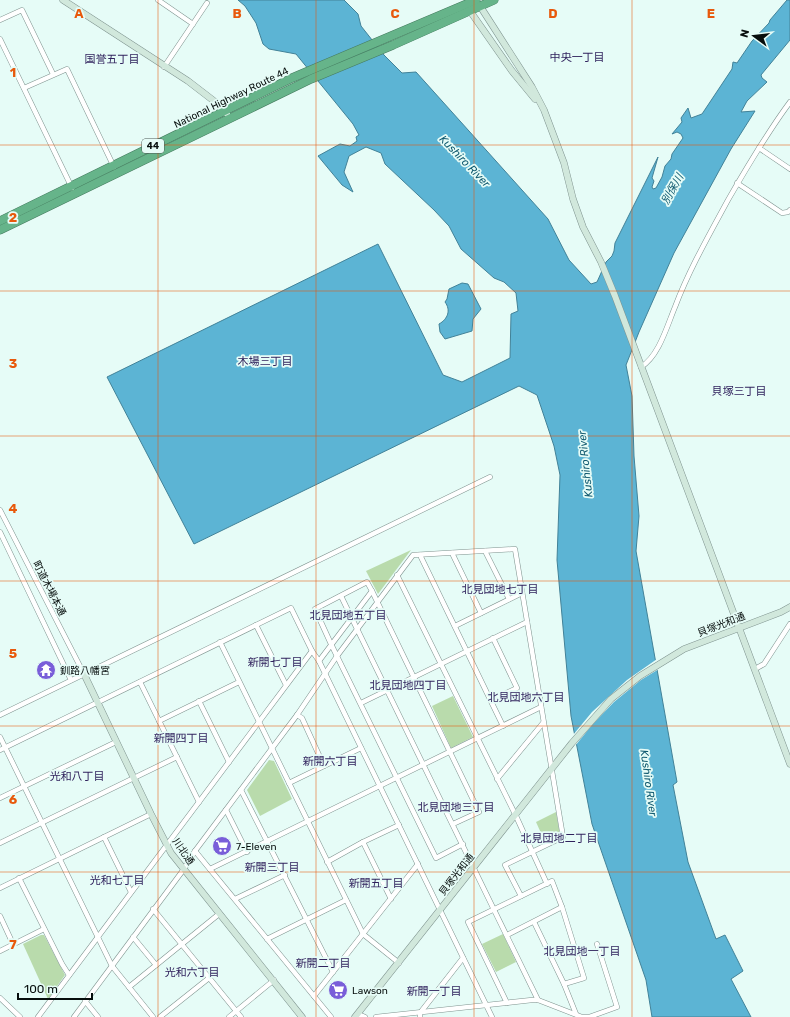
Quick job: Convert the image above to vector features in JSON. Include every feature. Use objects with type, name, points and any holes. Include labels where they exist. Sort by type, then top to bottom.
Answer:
[{"type":"highway","name":"44","points":[[228,115],[388,38],[466,5],[494,0]]},
{"type":"highway","name":"44","points":[[308,76],[393,46],[466,5]]},
{"type":"highway","name":"National Highway Route 44","points":[[0,230],[73,191],[228,115]]},
{"type":"highway","name":"National Highway Route 44","points":[[0,221],[73,191]]},
{"type":"street","points":[[63,0],[188,81],[214,101],[228,115]]},
{"type":"street","points":[[158,0],[193,24]]},
{"type":"street","points":[[477,2],[532,87],[544,110],[564,163],[573,200],[583,227],[601,262],[615,296],[790,764]]},
{"type":"street","points":[[164,66],[207,3]]},
{"type":"street","points":[[466,5],[512,71],[544,110]]},
{"type":"street","points":[[0,20],[22,10],[53,74]]},
{"type":"street","points":[[0,39],[2,46],[24,88],[73,191]]},
{"type":"street","points":[[24,88],[67,69],[115,170]]},
{"type":"street","points":[[641,367],[654,355],[678,297],[703,244],[737,183],[758,148],[790,102]]},
{"type":"street","points":[[758,148],[790,169]]},
{"type":"street","points":[[737,183],[782,212],[788,212],[790,210]]},
{"type":"street","points":[[0,715],[490,477]]},
{"type":"street","name":"町道木場本通","points":[[0,510],[84,674]]},
{"type":"street","points":[[0,532],[71,680]]},
{"type":"street","points":[[74,1017],[184,869],[195,851],[297,715],[357,628],[413,555],[515,549],[563,838],[506,865],[521,896]]},
{"type":"street","points":[[485,551],[509,600]]},
{"type":"street","points":[[452,553],[481,613]]},
{"type":"street","points":[[420,555],[466,651],[492,700],[503,726]]},
{"type":"street","points":[[397,575],[516,816],[547,884]]},
{"type":"street","points":[[453,824],[480,812],[378,601],[367,582],[315,609],[436,858],[463,844]]},
{"type":"street","points":[[319,661],[372,591]]},
{"type":"street","points":[[454,626],[522,593]]},
{"type":"street","points":[[341,596],[495,909],[538,1000]]},
{"type":"street","name":"貝塚光和通","points":[[356,1016],[516,816],[572,743],[600,710],[620,690],[684,649],[781,612],[790,607]]},
{"type":"street","points":[[0,750],[291,608],[312,651],[319,661],[441,910],[474,983],[492,1017]]},
{"type":"street","points":[[360,704],[413,676],[527,622]]},
{"type":"street","points":[[755,669],[764,664],[790,624]]},
{"type":"street","points":[[256,625],[286,685]]},
{"type":"street","points":[[492,700],[517,688],[493,638]]},
{"type":"street","points":[[220,642],[363,934],[399,963]]},
{"type":"street","points":[[38,1017],[312,651]]},
{"type":"street","name":"川北通","points":[[84,674],[171,853],[274,980],[302,1017]]},
{"type":"street","points":[[140,682],[199,802]]},
{"type":"street","points":[[159,721],[239,682]]},
{"type":"street","points":[[199,701],[229,762]]},
{"type":"street","points":[[210,869],[541,708]]},
{"type":"street","points":[[297,715],[302,718],[324,766]]},
{"type":"street","points":[[497,779],[543,723]]},
{"type":"street","points":[[0,737],[112,966],[153,1017]]},
{"type":"street","points":[[0,798],[116,742]]},
{"type":"street","points":[[289,783],[361,748]]},
{"type":"street","points":[[0,844],[177,757]]},
{"type":"street","points":[[241,790],[333,972]]},
{"type":"street","points":[[226,810],[247,852]]},
{"type":"street","points":[[0,888],[151,814]]},
{"type":"street","points":[[327,862],[362,842],[399,825]]},
{"type":"street","points":[[104,837],[131,892]]},
{"type":"street","points":[[362,842],[391,899]]},
{"type":"street","points":[[195,851],[331,1017]]},
{"type":"street","points":[[314,996],[418,864]]},
{"type":"street","points":[[235,899],[285,875]]},
{"type":"street","points":[[19,878],[69,975]]},
{"type":"street","points":[[507,1003],[468,922],[552,881],[562,907],[584,978],[564,984]]},
{"type":"street","points":[[267,939],[346,900]]},
{"type":"street","points":[[507,935],[562,907]]},
{"type":"street","points":[[153,909],[241,1017]]},
{"type":"street","points":[[129,987],[219,914]]},
{"type":"street","points":[[0,916],[13,944]]},
{"type":"street","points":[[534,922],[564,984],[576,1014]]},
{"type":"street","points":[[0,951],[44,929]]},
{"type":"street","points":[[133,937],[156,965]]},
{"type":"street","points":[[376,1017],[420,1015],[487,1005],[538,1000],[582,1017],[589,1017],[617,1007],[597,944]]},
{"type":"street","points":[[420,1015],[463,958]]},
{"type":"street","points":[[160,1017],[209,978]]},
{"type":"street","points":[[229,1017],[274,980]]},
{"type":"street","points":[[0,998],[20,1017]]},
{"type":"street","points":[[85,1002],[98,1017]]},
{"type":"street","points":[[356,1016],[365,1017]]},
{"type":"green space","points":[[411,550],[378,594],[366,571]]},
{"type":"green space","points":[[453,696],[473,737],[451,748],[432,706]]},
{"type":"green space","points":[[269,760],[274,761],[292,799],[260,816],[247,790]]},
{"type":"green space","points":[[556,812],[560,835],[545,842],[536,822]]},
{"type":"green space","points":[[503,934],[516,962],[496,972],[482,944]]},
{"type":"green space","points":[[44,935],[65,975],[48,999],[23,944]]},
{"type":"water","points":[[238,0],[344,0],[358,14],[361,26],[384,55],[402,73],[416,72],[548,219],[569,260],[591,284],[597,282],[606,262],[612,256],[615,243],[658,157],[652,178],[654,181],[652,187],[653,189],[656,188],[662,177],[665,166],[671,159],[672,154],[683,138],[681,134],[677,132],[672,134],[682,122],[681,118],[688,108],[691,118],[702,114],[732,69],[733,62],[737,63],[752,41],[769,23],[787,0],[790,0],[790,40],[761,75],[767,82],[747,101],[741,112],[755,111],[731,149],[674,253],[626,365],[632,396],[634,456],[639,516],[636,551],[677,782],[673,785],[688,862],[716,939],[725,935],[743,971],[731,979],[751,1017],[652,1017],[646,980],[592,824],[571,716],[557,560],[560,475],[554,446],[537,395],[519,386],[194,544],[107,377],[378,244],[443,375],[462,382],[510,358],[511,314],[518,311],[516,293],[504,282],[494,278],[461,249],[449,226],[385,164],[381,153],[366,147],[349,156],[344,172],[353,192],[342,185],[318,156],[340,144],[350,146],[357,141],[356,137],[359,135],[353,124],[296,54],[269,49],[263,44],[256,23],[245,6]]},
{"type":"water","points":[[462,283],[468,284],[481,309],[473,319],[472,331],[445,339],[440,332],[439,324],[445,320],[448,314],[448,308],[445,302],[449,289]]},
{"type":"pier","points":[[657,659],[659,669],[641,680],[614,702],[575,746],[573,735],[592,712],[627,680]]},
{"type":"place","name":"釧路八幡宮","points":[[46,670]]},
{"type":"place","name":"7-Eleven","points":[[222,846]]},
{"type":"place","name":"Lawson","points":[[338,990]]},
{"type":"district","name":"中央一丁目","points":[[577,57]]},
{"type":"district","name":"国誉五丁目","points":[[112,59]]},
{"type":"district","name":"木場三丁目","points":[[265,361]]},
{"type":"district","name":"貝塚三丁目","points":[[739,391]]},
{"type":"district","name":"北見団地七丁目","points":[[500,589]]},
{"type":"district","name":"北見団地五丁目","points":[[348,615]]},
{"type":"district","name":"新開七丁目","points":[[275,662]]},
{"type":"district","name":"北見団地四丁目","points":[[408,685]]},
{"type":"district","name":"北見団地六丁目","points":[[526,697]]},
{"type":"district","name":"新開四丁目","points":[[181,738]]},
{"type":"district","name":"新開六丁目","points":[[330,761]]},
{"type":"district","name":"光和八丁目","points":[[77,776]]},
{"type":"district","name":"北見団地三丁目","points":[[456,807]]},
{"type":"district","name":"北見団地二丁目","points":[[559,838]]},
{"type":"district","name":"新開三丁目","points":[[272,867]]},
{"type":"district","name":"光和七丁目","points":[[117,880]]},
{"type":"district","name":"新開五丁目","points":[[376,883]]},
{"type":"district","name":"北見団地一丁目","points":[[582,951]]},
{"type":"district","name":"新開二丁目","points":[[323,963]]},
{"type":"district","name":"光和六丁目","points":[[192,972]]},
{"type":"district","name":"新開一丁目","points":[[434,991]]},
{"type":"water label","name":"Kushiro River","points":[[465,161]]},
{"type":"water label","name":"別保川","points":[[672,189]]},
{"type":"water label","name":"Kushiro River","points":[[585,464]]},
{"type":"water label","name":"Kushiro River","points":[[649,783]]}]
